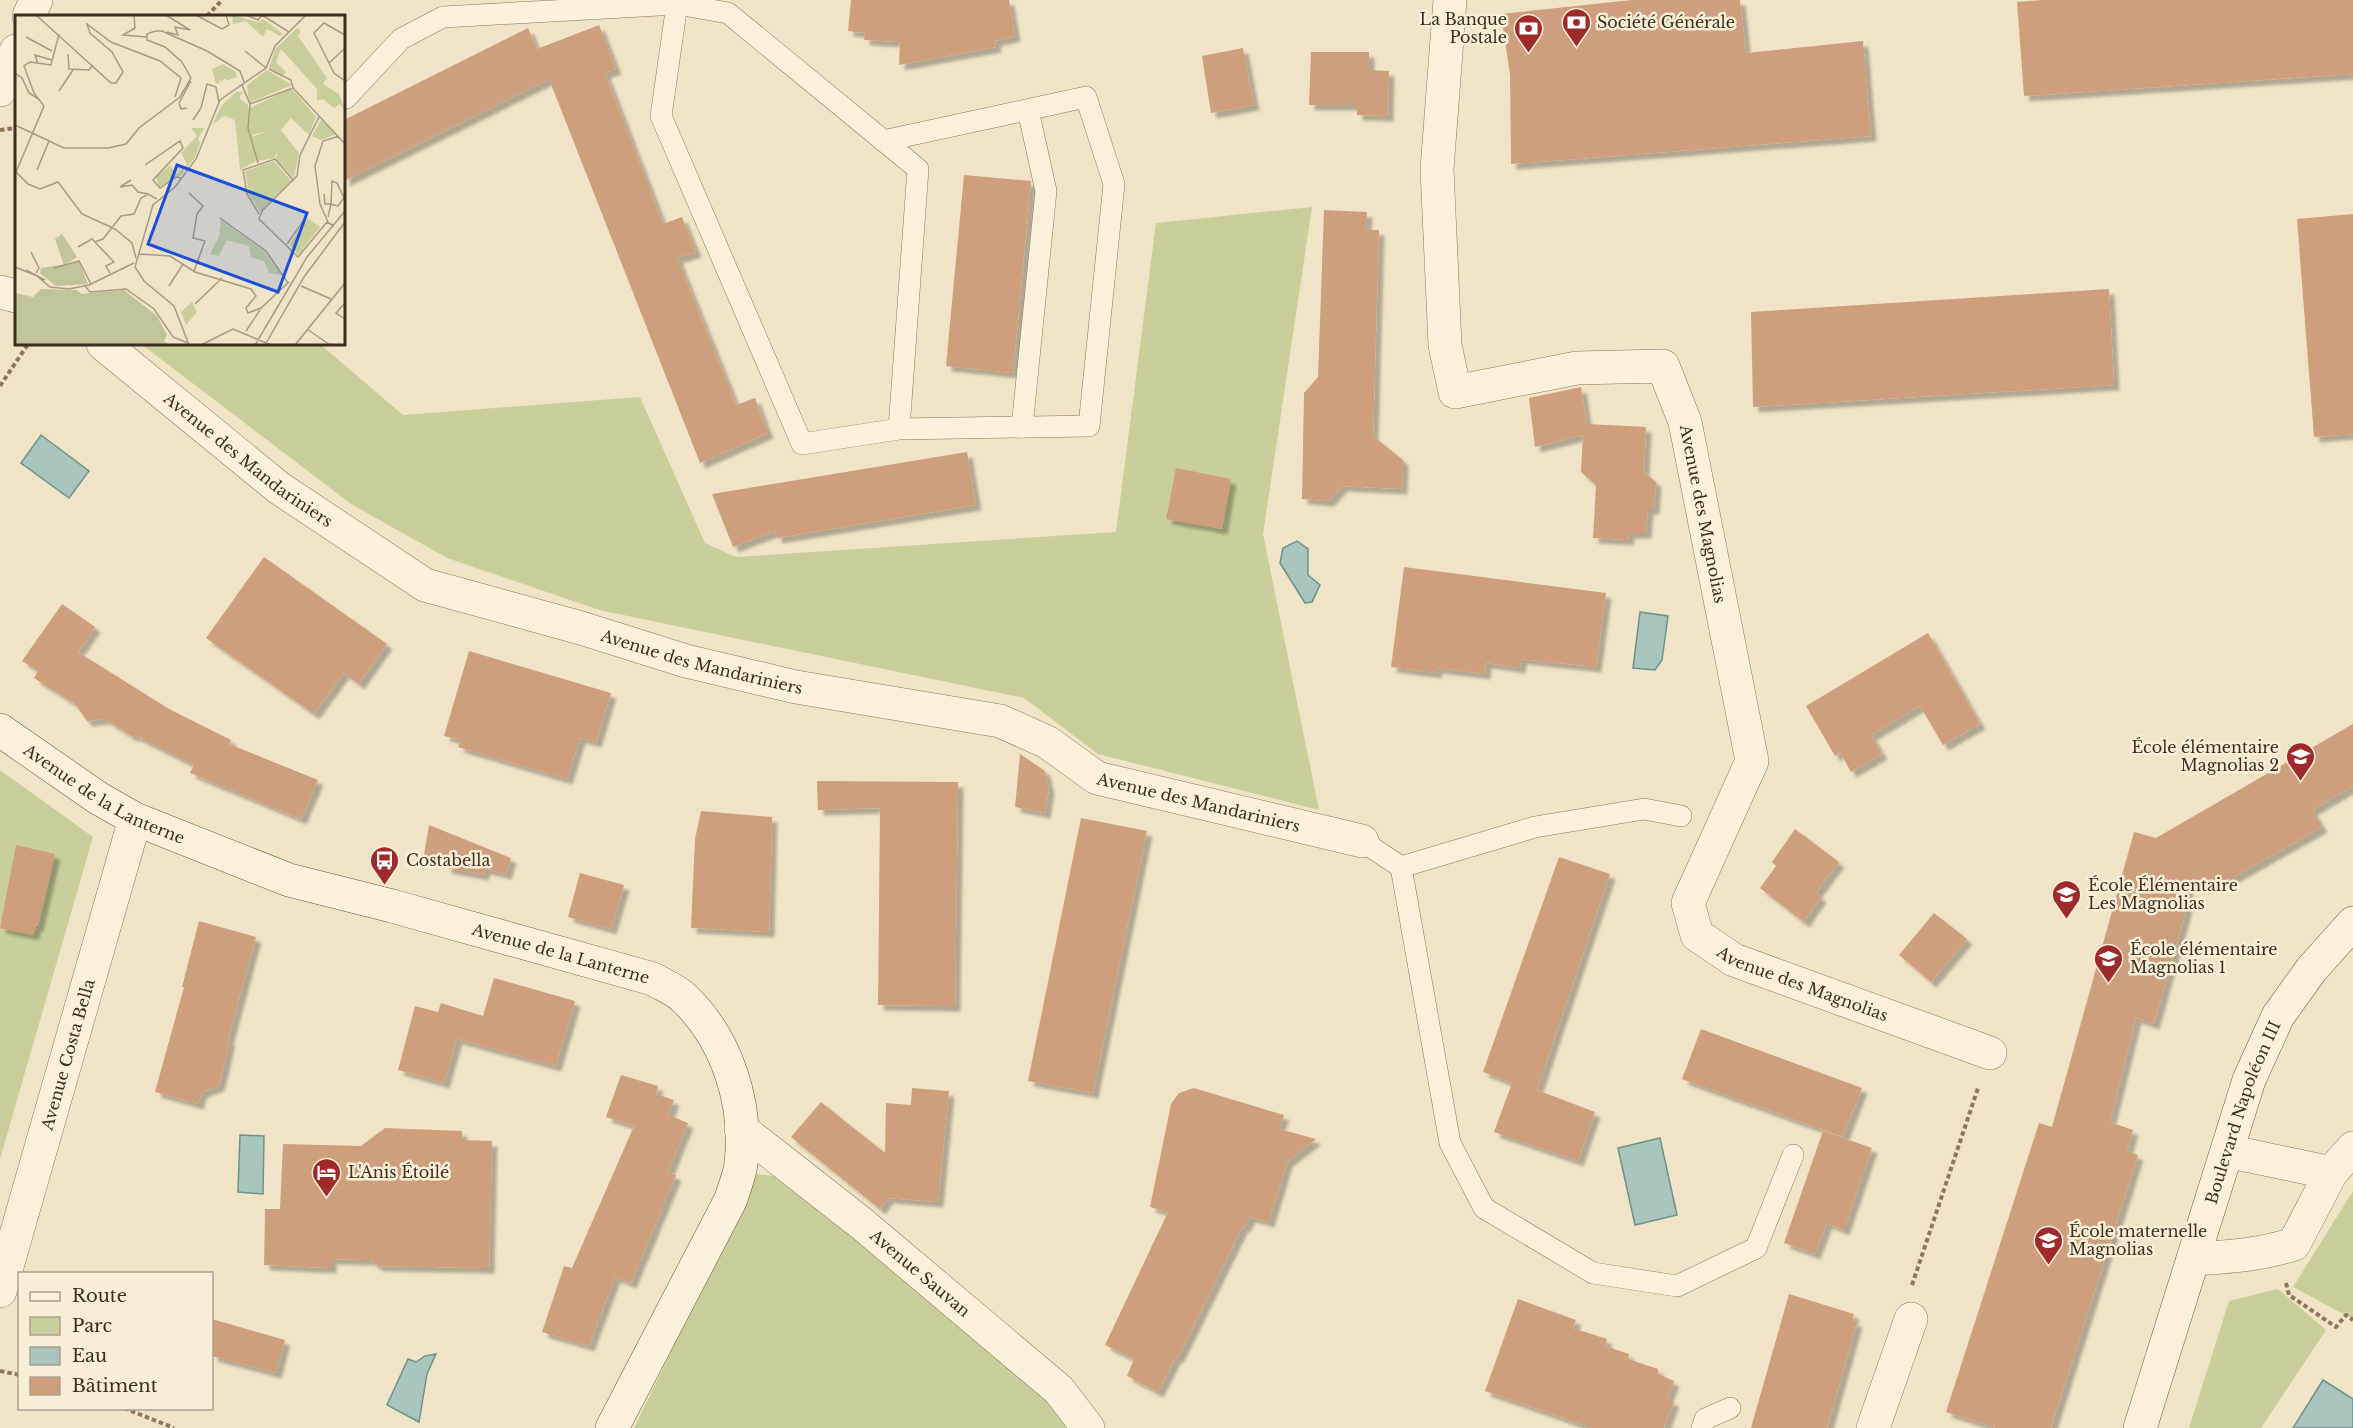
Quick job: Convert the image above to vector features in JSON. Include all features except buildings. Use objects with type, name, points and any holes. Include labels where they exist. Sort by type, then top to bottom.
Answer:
[{"type":"street","points":[[29,15],[36,0]]},
{"type":"street","name":"Avenue des Magnolias","points":[[1450,0],[1437,169],[1445,345],[1455,392],[1577,368],[1663,366],[1685,422],[1752,761],[1688,903],[1697,935],[1734,960],[1990,1053]]},
{"type":"street","points":[[0,90],[15,53]]},
{"type":"street","points":[[0,292],[15,296]]},
{"type":"street","name":"Avenue des Mandariniers","points":[[104,345],[279,488],[424,585],[581,628],[686,662],[796,687],[1000,721],[1047,742],[1097,778],[1362,841]]},
{"type":"street","name":"Avenue de la Lanterne","points":[[0,730],[98,798],[135,819],[289,880],[392,906],[653,979],[683,996],[707,1024],[725,1058],[738,1094],[741,1164],[731,1199],[612,1428]]},
{"type":"street","name":"Avenue Costa Bella","points":[[0,1291],[135,819]]},
{"type":"street","name":"Boulevard Napoléon III","points":[[2140,1428],[2248,1080],[2278,1016],[2311,970],[2353,923]]},
{"type":"street","name":"Avenue Sauvan","points":[[741,1129],[861,1223],[1059,1390],[1088,1428]]},
{"type":"street","points":[[2193,1259],[2234,1257],[2294,1244],[2331,1173],[2353,1148]]},
{"type":"street","points":[[2227,1151],[2331,1173]]},
{"type":"street","points":[[1873,1428],[1911,1319]]},
{"type":"lane","points":[[677,2],[661,116],[802,444],[899,429],[1089,426],[1114,184],[1086,97],[883,141]]},
{"type":"lane","points":[[346,98],[401,39],[442,17],[677,2],[728,13],[918,169],[899,429]]},
{"type":"lane","points":[[1022,427],[1046,191],[1028,110]]},
{"type":"lane","points":[[1401,867],[1535,827],[1644,809],[1681,816]]},
{"type":"lane","points":[[1362,841],[1401,867],[1450,1143],[1484,1208],[1593,1273],[1677,1286],[1756,1248],[1793,1155]]},
{"type":"lane","points":[[1702,1428],[1706,1419],[1730,1408]]},
{"type":"path","points":[[208,15],[222,0]]},
{"type":"path","points":[[0,130],[15,128]]},
{"type":"path","points":[[0,387],[26,345]]},
{"type":"path","points":[[1911,1319],[1911,1287],[1990,1053]]},
{"type":"path","points":[[2278,1249],[2289,1295],[2336,1327],[2346,1315],[2353,1320]]},
{"type":"path","points":[[0,1371],[18,1376]]},
{"type":"path","points":[[129,1410],[174,1428]]},
{"type":"green space","points":[[1312,207],[1263,534],[1319,810],[1098,754],[1024,698],[599,610],[447,558],[351,504],[142,345],[321,345],[403,415],[640,397],[705,543],[736,557],[1116,532],[1156,223]]},
{"type":"green space","points":[[0,770],[93,837],[0,1159]]},
{"type":"green space","points":[[753,1174],[787,1177],[1034,1381],[1076,1428],[634,1428],[717,1257]]},
{"type":"green space","points":[[2353,1191],[2353,1319],[2293,1287]]},
{"type":"green space","points":[[2278,1289],[2326,1330],[2261,1428],[2189,1428],[2229,1301]]},
{"type":"water","points":[[41,435],[89,471],[69,498],[21,463]]},
{"type":"water","points":[[1297,541],[1308,549],[1308,575],[1320,585],[1312,602],[1305,603],[1280,563],[1283,548]]},
{"type":"water","points":[[1640,612],[1668,616],[1662,660],[1655,670],[1633,668]]},
{"type":"water","points":[[240,1135],[264,1136],[263,1194],[238,1192]]},
{"type":"water","points":[[1660,1138],[1677,1215],[1635,1225],[1618,1148]]},
{"type":"water","points":[[436,1354],[427,1374],[419,1422],[387,1405],[408,1359],[416,1362],[425,1356]]},
{"type":"water","points":[[2323,1380],[2353,1399],[2353,1428],[2293,1428]]},
{"type":"place","name":"Société Générale","points":[[1576,48]]},
{"type":"place","name":"La Banque Postale","points":[[1528,54]]},
{"type":"place","name":"École élémentaire Magnolias 2","points":[[2300,782]]},
{"type":"place","name":"Costabella","points":[[385,886]]},
{"type":"place","name":"École Élémentaire Les Magnolias","points":[[2067,920]]},
{"type":"place","name":"École élémentaire Magnolias 1","points":[[2109,984]]},
{"type":"place","name":"L'Anis Étoilé","points":[[327,1198]]},
{"type":"place","name":"École maternelle Magnolias","points":[[2048,1266]]}]
